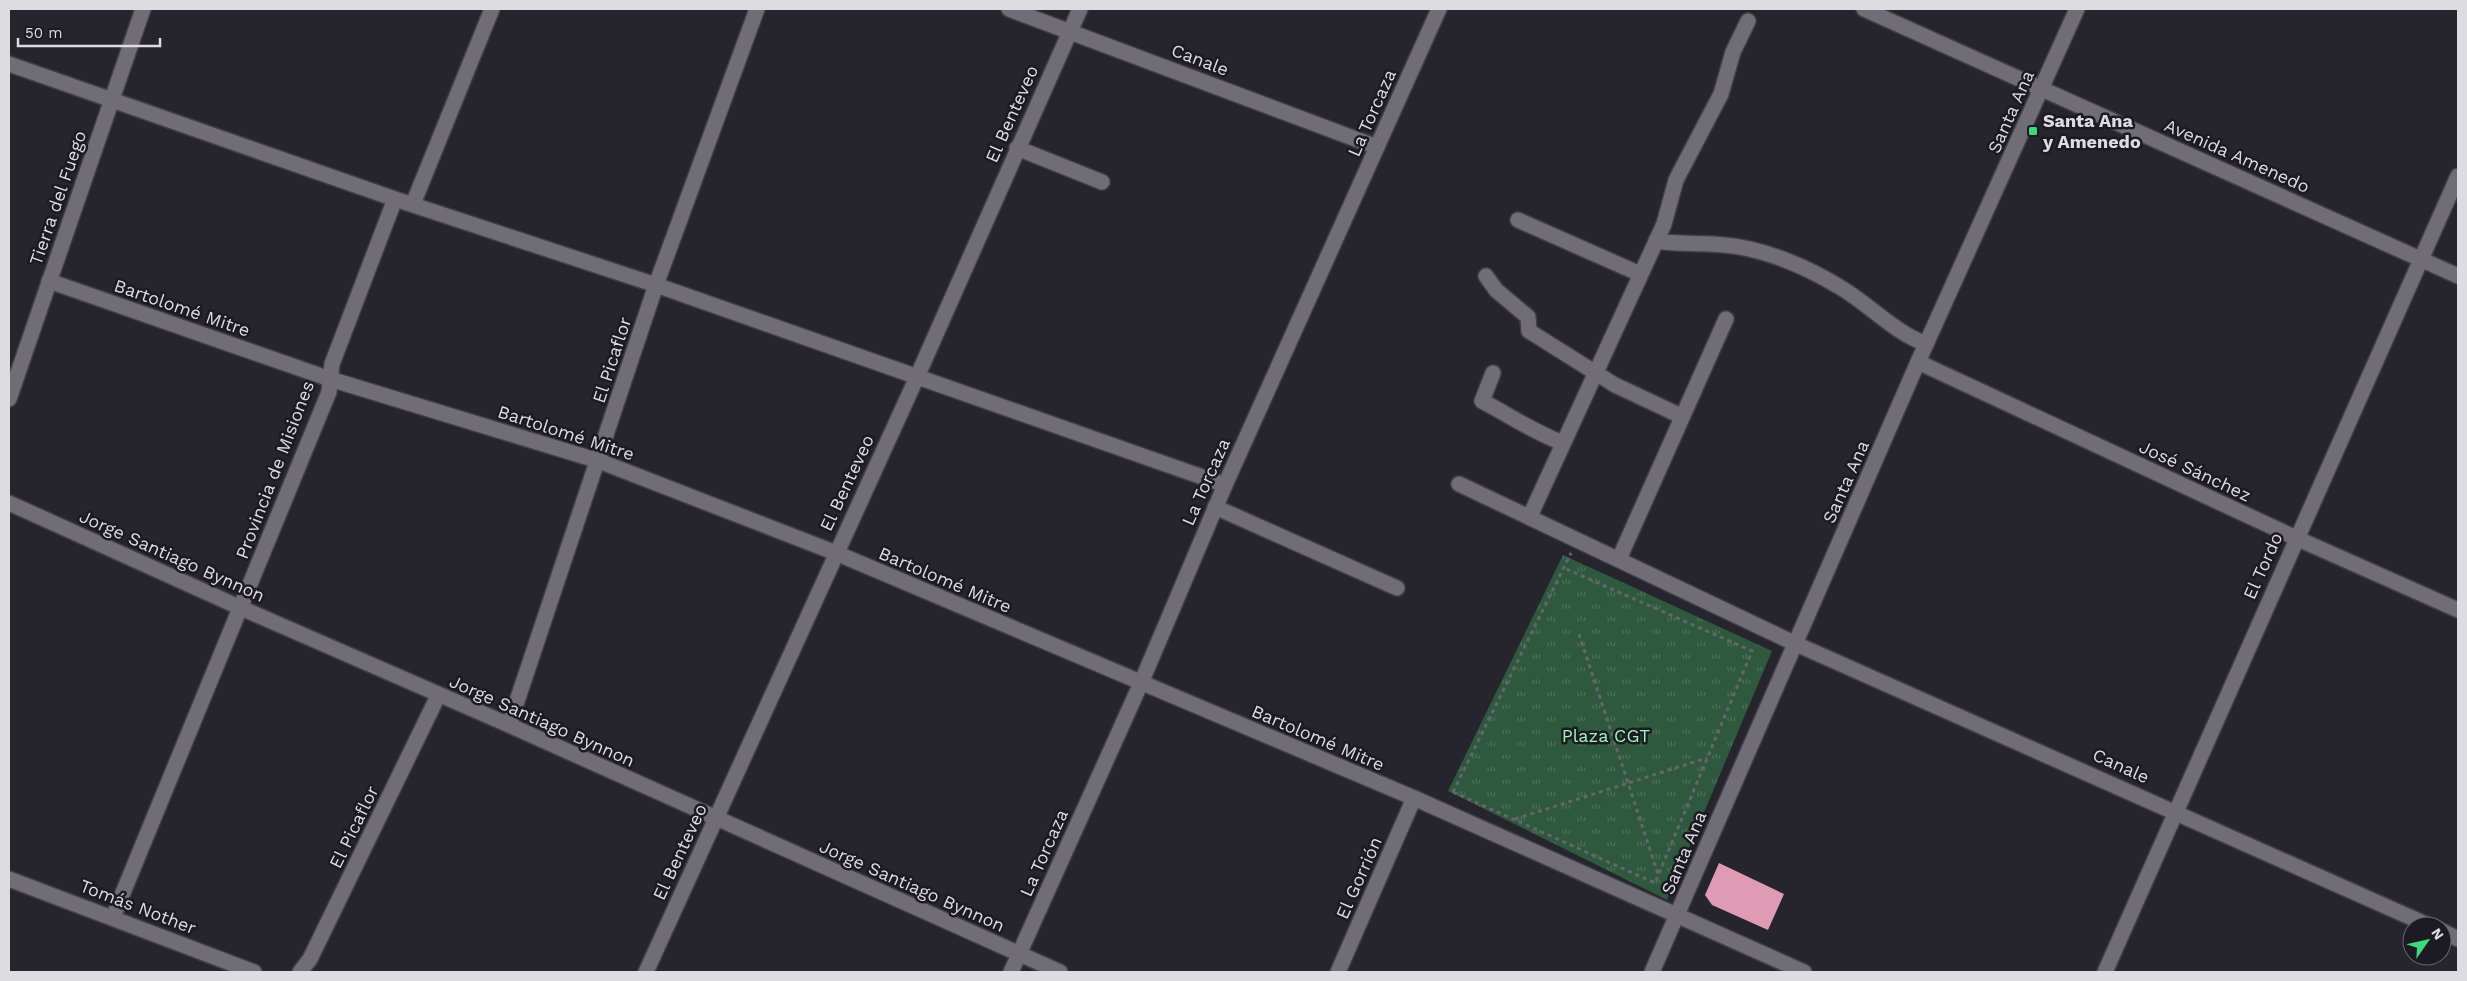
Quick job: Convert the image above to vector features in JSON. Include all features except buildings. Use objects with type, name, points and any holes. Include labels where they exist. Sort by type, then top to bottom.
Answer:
[{"type":"street","name":"Tierra del Fuego","points":[[9,399],[143,9]]},
{"type":"street","points":[[413,204],[492,9]]},
{"type":"street","name":"El Picaflor","points":[[509,725],[599,462],[656,285],[757,9]]},
{"type":"street","name":"Canale","points":[[1009,9],[1377,147]]},
{"type":"street","name":"El Benteveo","points":[[646,972],[917,377],[1080,9]]},
{"type":"street","name":"La Torcaza","points":[[1011,972],[1141,684],[1215,507],[1439,9]]},
{"type":"street","name":"Avenida Amenedo","points":[[1864,9],[2458,276]]},
{"type":"street","name":"Santa Ana","points":[[1652,972],[1918,362],[2078,9]]},
{"type":"street","points":[[1530,516],[1664,224],[1676,180],[1721,94],[1732,52],[1748,22]]},
{"type":"street","points":[[9,64],[395,200],[413,204],[656,285],[1225,485]]},
{"type":"street","points":[[1017,148],[1102,182]]},
{"type":"street","name":"El Tordo","points":[[2105,972],[2458,176]]},
{"type":"street","name":"Provincia de Misiones","points":[[112,917],[329,392],[332,364],[395,200]]},
{"type":"street","points":[[1518,220],[1640,274]]},
{"type":"street","points":[[1656,241],[1675,244],[1725,244],[1746,248],[1781,259],[1838,286],[1907,335],[1926,344]]},
{"type":"street","points":[[1486,276],[1496,290],[1528,317],[1529,330],[1614,384],[1681,416]]},
{"type":"street","name":"Bartolomé Mitre","points":[[49,281],[330,379],[599,462],[836,553],[1141,684],[1414,798],[1804,972]]},
{"type":"street","points":[[1619,559],[1681,416],[1726,319]]},
{"type":"street","name":"José Sánchez","points":[[1918,362],[2296,538],[2458,610]]},
{"type":"street","points":[[1493,373],[1482,401],[1547,437],[1563,443]]},
{"type":"street","name":"Canale","points":[[1459,484],[1530,516],[1796,644],[2408,916]]},
{"type":"street","name":"Jorge Santiago Bynnon","points":[[9,503],[1060,972]]},
{"type":"street","points":[[1215,507],[1397,588]]},
{"type":"street","name":"El Picaflor","points":[[300,972],[310,959],[438,696]]},
{"type":"street","name":"El Gorrión","points":[[1338,972],[1414,798]]},
{"type":"street","name":"Tomás Nother","points":[[9,879],[254,972]]},
{"type":"path","points":[[1443,811],[1578,539]]},
{"type":"path","points":[[1453,792],[1655,883],[1752,651],[1564,568]]},
{"type":"path","points":[[1579,634],[1659,874]]},
{"type":"path","points":[[1514,820],[1707,758]]},
{"type":"green space","name":"Plaza CGT","points":[[1563,555],[1772,651],[1667,900],[1448,791]]},
{"type":"place","name":"Santa Ana y Amenedo","points":[[2033,131]]}]
